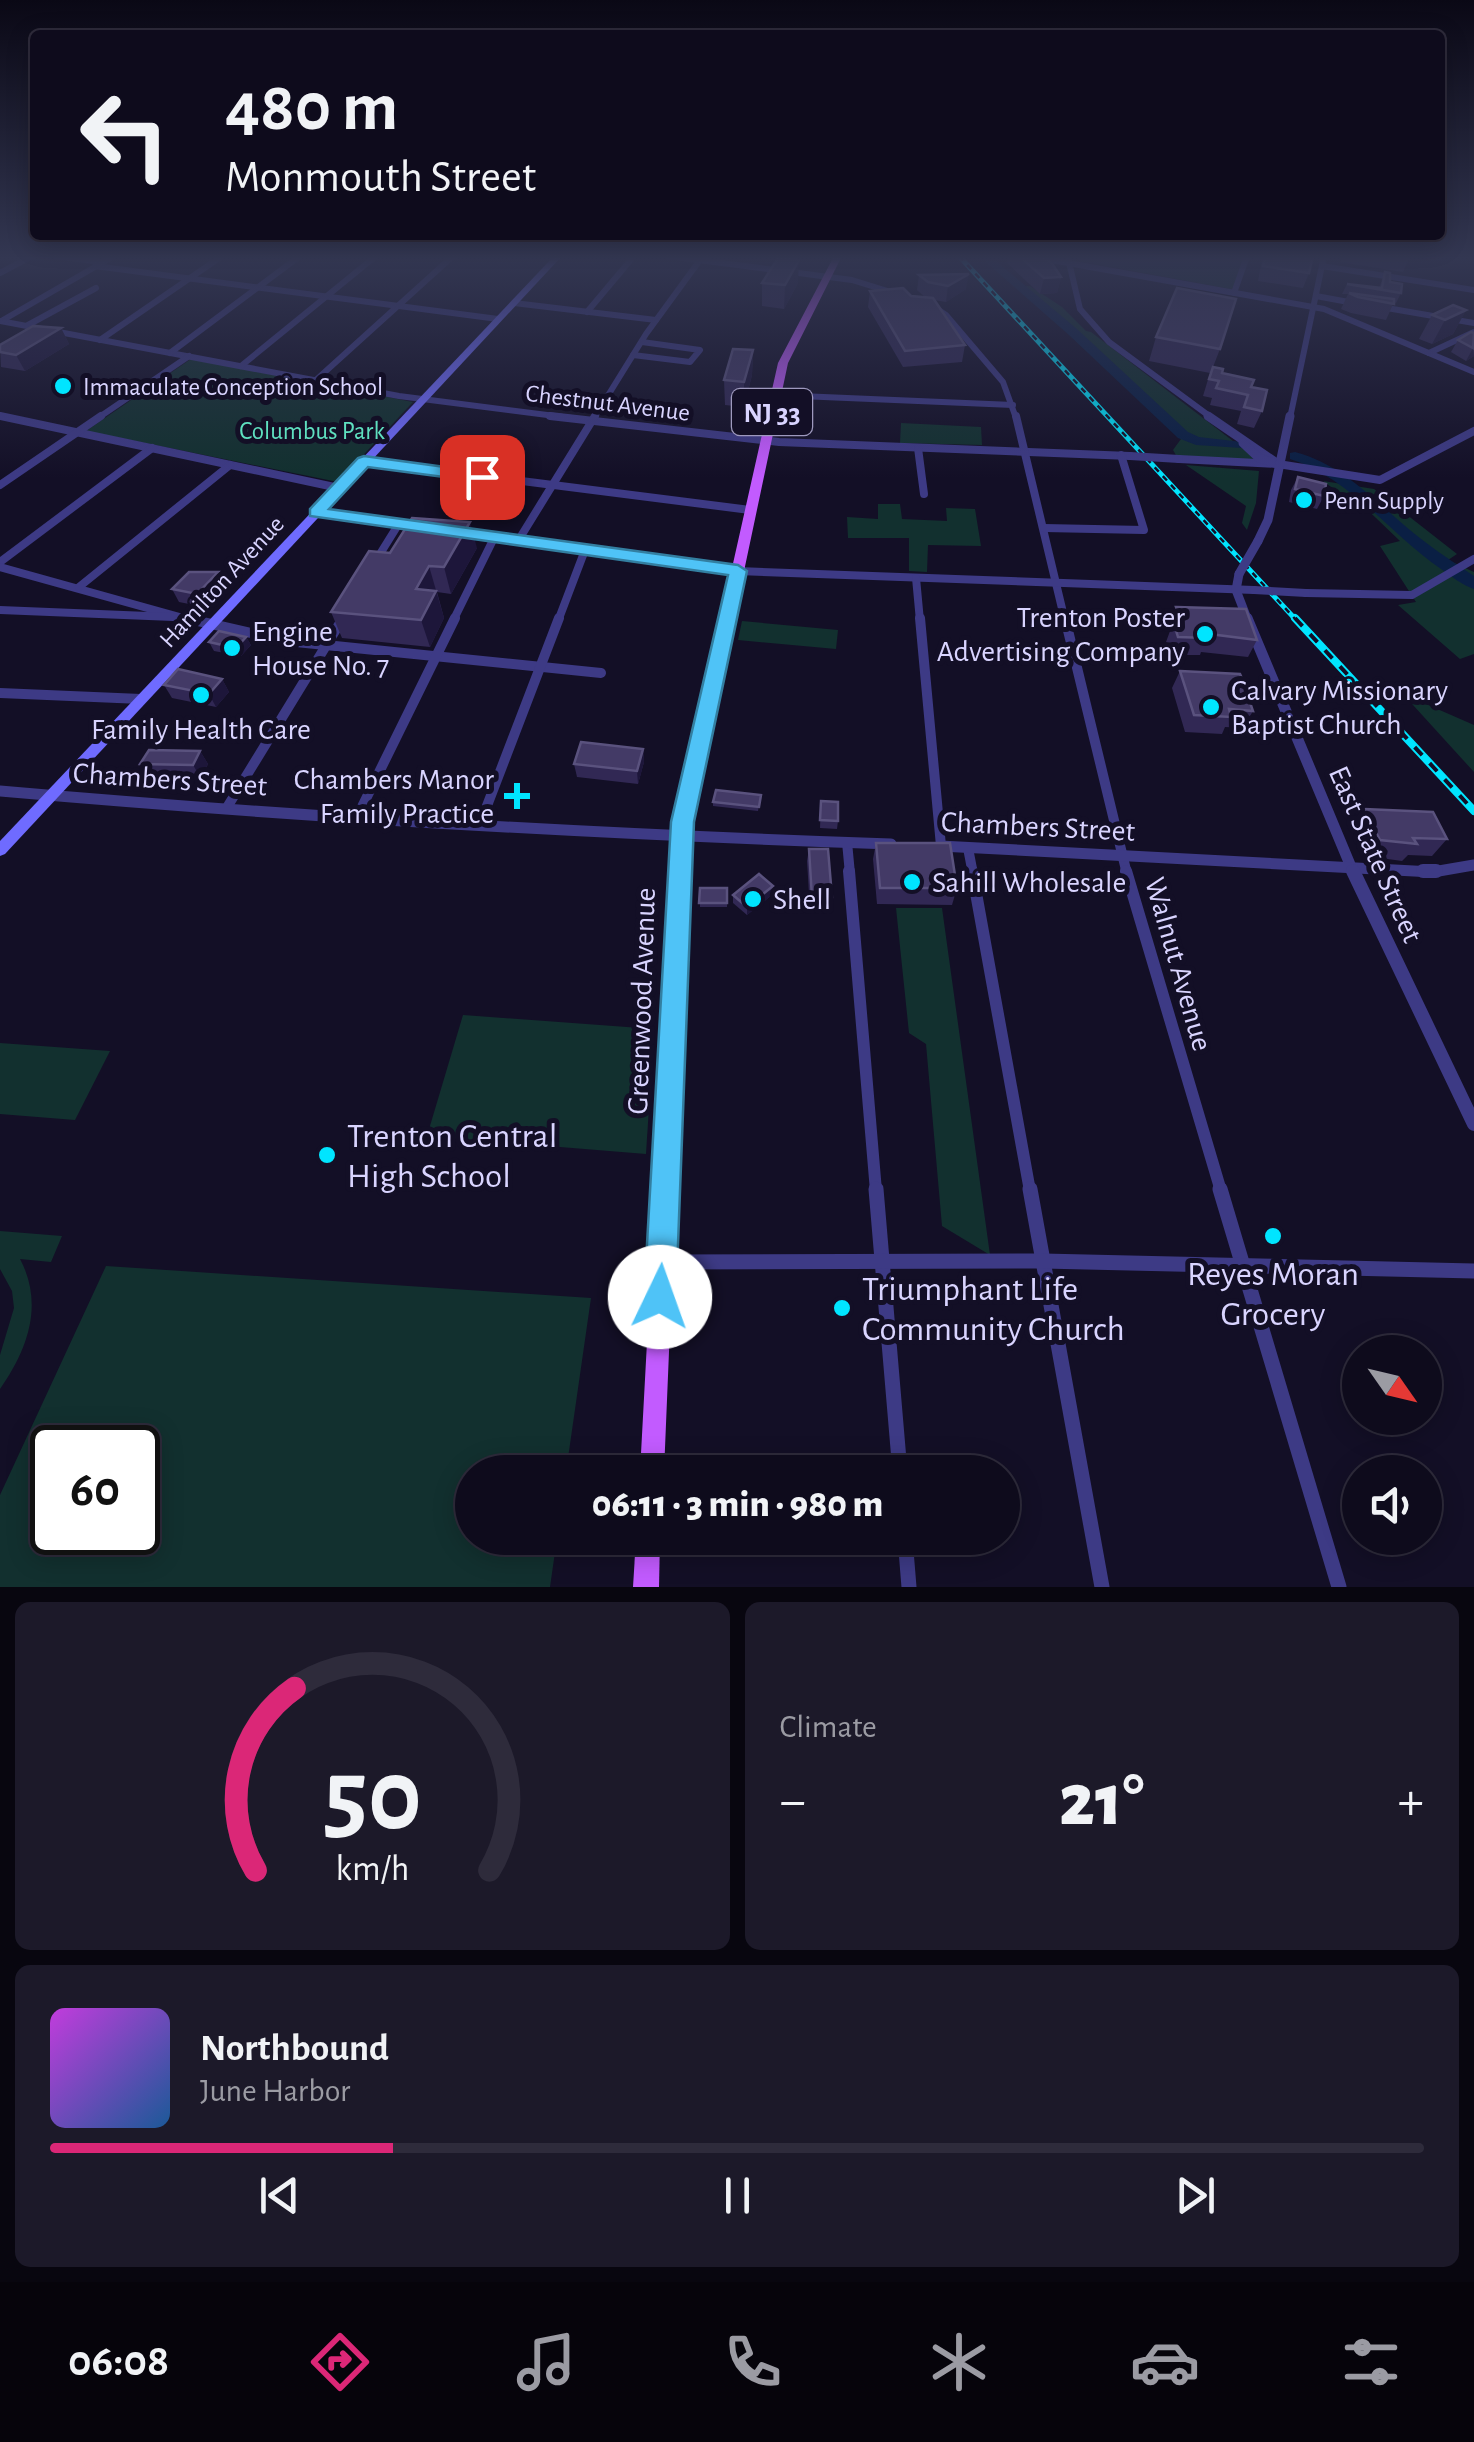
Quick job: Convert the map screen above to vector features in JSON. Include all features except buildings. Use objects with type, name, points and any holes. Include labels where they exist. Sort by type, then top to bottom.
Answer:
[{"type":"main road","name":"Hamilton Avenue","points":[[0,850],[488,330]]},
{"type":"main road","name":"Greenwood Avenue","points":[[653,1455],[682,836],[776,395],[786,356],[800,330]]},
{"type":"main road","points":[[646,1587],[647,1555]]},
{"type":"street","name":"Chestnut Avenue","points":[[48,330],[422,400],[766,441],[1278,464],[1382,480],[1474,431]]},
{"type":"street","points":[[99,340],[113,330]]},
{"type":"street","points":[[170,353],[200,330]]},
{"type":"street","points":[[241,366],[285,330]]},
{"type":"street","points":[[316,380],[371,330]]},
{"type":"street","points":[[518,541],[650,330]]},
{"type":"street","name":"Walnut Avenue","points":[[958,330],[1007,387],[1122,855],[1338,1587]]},
{"type":"street","points":[[1099,330],[1143,371],[1249,440],[1278,464]]},
{"type":"street","points":[[1236,590],[1239,574],[1268,520],[1308,330]]},
{"type":"street","points":[[1371,330],[1474,372]]},
{"type":"street","points":[[1429,353],[1474,332]]},
{"type":"street","points":[[634,356],[690,362],[700,350],[642,342]]},
{"type":"street","points":[[0,486],[189,356]]},
{"type":"street","points":[[776,395],[1012,404]]},
{"type":"street","points":[[0,416],[339,488]]},
{"type":"street","points":[[1234,433],[1260,458],[1278,464]]},
{"type":"street","points":[[1249,440],[1276,442],[1283,434]]},
{"type":"street","points":[[0,564],[152,448]]},
{"type":"street","points":[[918,448],[924,494]]},
{"type":"street","points":[[1044,528],[1144,530],[1126,456]]},
{"type":"street","points":[[364,461],[750,510]]},
{"type":"street","points":[[79,587],[230,466]]},
{"type":"street","points":[[316,513],[438,530]]},
{"type":"street","points":[[368,572],[398,524]]},
{"type":"street","points":[[457,533],[738,571],[1306,593],[1408,595],[1471,561]]},
{"type":"street","points":[[357,817],[494,538]]},
{"type":"street","points":[[480,824],[585,550]]},
{"type":"street","points":[[0,564],[212,624],[325,648],[600,674]]},
{"type":"street","points":[[916,578],[942,846]]},
{"type":"street","name":"East State Street","points":[[1236,590],[1351,868],[1474,1124]]},
{"type":"street","points":[[226,809],[351,602]]},
{"type":"street","points":[[0,610],[189,618]]},
{"type":"street","points":[[0,693],[141,699]]},
{"type":"street","name":"Chambers Street","points":[[0,792],[357,817],[902,845]]},
{"type":"street","points":[[846,842],[899,1455]]},
{"type":"street","name":"Chambers Street","points":[[922,845],[1432,872],[1474,866]]},
{"type":"street","points":[[968,848],[1102,1587]]},
{"type":"street","points":[[662,1262],[1043,1261],[1474,1270]]},
{"type":"street","points":[[906,1555],[909,1587]]},
{"type":"green space","points":[[1064,330],[1091,332],[1259,461],[1177,457],[1173,450],[1181,439]]},
{"type":"green space","name":"Columbus Park","points":[[191,359],[413,402],[338,482],[86,431]]},
{"type":"green space","points":[[901,423],[981,427],[982,445],[900,443]]},
{"type":"green space","points":[[1186,465],[1259,471],[1256,503],[1247,530],[1242,523],[1246,506]]},
{"type":"green space","points":[[1323,481],[1374,489],[1457,554],[1448,560],[1474,572],[1474,654],[1460,659],[1398,605],[1416,602],[1380,546],[1400,541],[1352,495],[1338,492]]},
{"type":"green space","points":[[878,504],[900,504],[902,519],[947,521],[946,508],[975,509],[981,546],[928,545],[927,572],[909,571],[909,538],[848,538],[847,517],[878,519]]},
{"type":"green space","points":[[742,621],[838,630],[836,649],[738,640]]},
{"type":"green space","points":[[1403,694],[1474,725],[1474,772]]},
{"type":"green space","points":[[896,908],[942,908],[990,1255],[942,1226],[926,1044],[909,1033]]},
{"type":"green space","points":[[463,1015],[654,1029],[646,1154],[427,1136]]},
{"type":"green space","points":[[0,1043],[110,1051],[75,1120],[0,1114]]},
{"type":"green space","points":[[0,1231],[62,1236],[51,1262],[20,1259],[31,1293],[30,1326],[0,1389],[0,1355],[14,1308],[12,1291],[0,1269]]},
{"type":"green space","points":[[106,1266],[591,1298],[568,1455],[455,1455],[455,1555],[555,1555],[550,1587],[0,1587],[0,1495],[30,1430],[30,1555],[160,1555],[160,1425],[32,1425]]},
{"type":"waterway","points":[[1071,330],[1183,435],[1196,441],[1237,445]]},
{"type":"waterway","points":[[1295,456],[1342,479],[1418,544],[1474,584]]},
{"type":"railway","points":[[1028,330],[1297,621]]},
{"type":"railway","points":[[1295,618],[1474,811]]},
{"type":"place","name":"Immaculate Conception School","points":[[63,386]]},
{"type":"place","name":"Penn Supply","points":[[1304,500]]},
{"type":"place","name":"Trenton Poster Advertising Company","points":[[1205,634]]},
{"type":"place","name":"Engine House No. 7","points":[[232,648]]},
{"type":"place","name":"Family Health Care","points":[[201,695]]},
{"type":"place","name":"Calvary Missionary Baptist Church","points":[[1211,707]]},
{"type":"place","name":"Chambers Manor Family Practice","points":[[517,796]]},
{"type":"place","name":"Sahill Wholesale","points":[[912,882]]},
{"type":"place","name":"Shell","points":[[753,899]]},
{"type":"place","name":"Trenton Central High School","points":[[327,1155]]},
{"type":"place","name":"Reyes Moran Grocery","points":[[1273,1236]]},
{"type":"place","name":"Triumphant Life Community Church","points":[[842,1308]]},
{"type":"route","points":[[482,477],[364,461],[316,513],[738,571],[682,822],[660,1297]]}]
